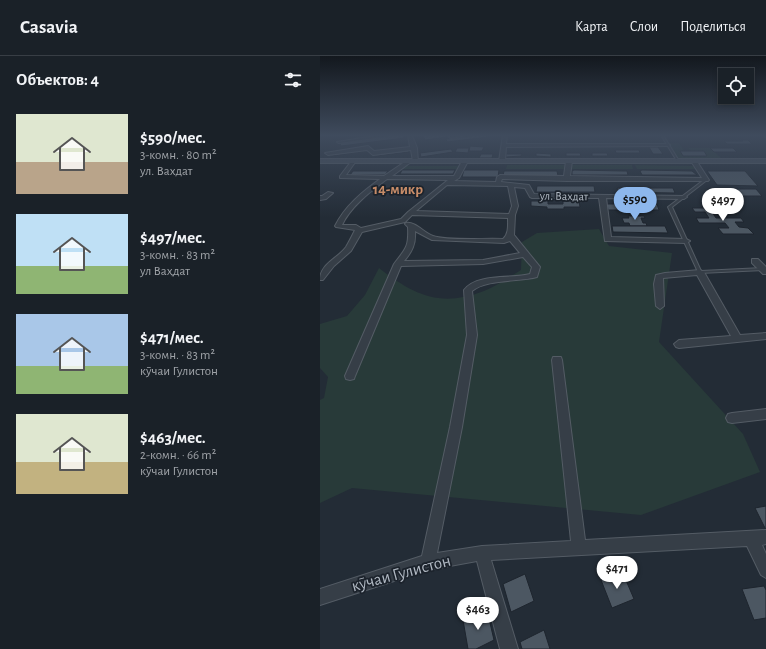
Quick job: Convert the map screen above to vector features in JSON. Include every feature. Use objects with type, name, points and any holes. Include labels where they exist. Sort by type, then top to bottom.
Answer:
[{"type":"main road","points":[[474,163],[502,168],[553,163]]},
{"type":"street","points":[[352,163],[342,177],[456,178]]},
{"type":"street","points":[[410,163],[378,183],[342,218],[338,226],[356,227],[359,230],[407,224],[432,238],[504,241],[511,237]]},
{"type":"street","points":[[350,376],[382,306],[398,264],[409,251],[412,240],[407,224],[410,213],[446,183],[456,178],[464,163]]},
{"type":"street","points":[[498,184],[502,163]]},
{"type":"street","points":[[567,179],[569,163]]},
{"type":"street","points":[[695,163],[706,180]]},
{"type":"street","points":[[502,168],[567,179],[706,180]]},
{"type":"street","name":"ул. Вахдат","points":[[446,183],[527,186],[532,196],[603,200],[684,197]]},
{"type":"street","points":[[428,562],[456,427],[472,335],[468,290],[471,286],[480,283],[526,278],[534,275],[536,267],[511,237],[514,206],[510,185]]},
{"type":"street","points":[[320,198],[324,198],[330,193]]},
{"type":"street","points":[[527,200],[603,200],[674,204]]},
{"type":"street","points":[[603,200],[608,239],[686,241]]},
{"type":"street","points":[[410,213],[462,216],[512,215]]},
{"type":"street","points":[[320,278],[331,264],[348,249],[359,230]]},
{"type":"street","points":[[398,264],[482,262],[526,254]]},
{"type":"street","points":[[756,261],[764,270]]},
{"type":"street","points":[[320,264],[331,264]]},
{"type":"street","points":[[660,306],[660,296],[657,283],[659,278],[665,275],[700,272],[738,338]]},
{"type":"street","points":[[679,344],[766,336]]},
{"type":"street","points":[[557,360],[579,548]]},
{"type":"street","points":[[732,418],[766,414]]},
{"type":"street","name":"кӯчаи Гулистон","points":[[320,597],[428,562],[482,554],[766,537]]},
{"type":"street","points":[[751,539],[766,570]]},
{"type":"street","points":[[482,554],[509,649]]},
{"type":"lane","points":[[706,180],[670,207],[700,272],[764,270]]},
{"type":"shaded area","points":[[507,165],[566,165],[566,169],[506,169]]},
{"type":"shaded area","points":[[572,165],[632,165],[633,169],[572,169]]},
{"type":"shaded area","points":[[635,165],[693,166],[696,169],[637,169]]},
{"type":"shaded area","points":[[405,166],[459,166],[458,169],[402,169]]},
{"type":"shaded area","points":[[599,229],[609,246],[672,253],[659,342],[743,434],[760,472],[641,515],[352,488],[320,503],[320,400],[324,398],[328,377],[320,368],[320,324],[347,316],[365,295],[379,268],[416,292],[428,296],[454,298],[468,296],[489,289],[521,270],[522,242],[537,233]]},
{"type":"building","points":[[402,170],[455,170],[453,174],[400,174]]},
{"type":"building","points":[[464,170],[499,170],[498,177],[462,177]]},
{"type":"building","points":[[353,171],[388,171],[385,175],[350,175]]},
{"type":"building","points":[[504,171],[557,171],[558,176],[503,176]]},
{"type":"building","points":[[572,171],[627,171],[628,175],[572,175]]},
{"type":"building","points":[[640,171],[692,171],[697,175],[642,175]]},
{"type":"building","points":[[707,171],[745,171],[758,186],[717,185]]},
{"type":"building","points":[[537,186],[594,186],[595,192],[536,192]]},
{"type":"building","points":[[617,188],[673,188],[675,193],[619,192]]},
{"type":"building","points":[[725,189],[756,189],[762,196],[729,196]]},
{"type":"building","points":[[531,201],[548,201],[548,204],[563,204],[563,201],[579,201],[580,207],[547,209],[547,207],[531,206]]},
{"type":"building","points":[[607,204],[657,204],[659,210],[608,210]]},
{"type":"building","points":[[692,208],[719,208],[722,212],[712,212],[716,218],[741,218],[744,222],[735,222],[739,227],[748,228],[754,234],[723,234],[718,228],[729,228],[725,223],[699,223],[696,218],[709,218],[705,212],[695,212]]},
{"type":"building","points":[[628,216],[644,216],[645,218],[641,218],[643,223],[646,223],[647,226],[630,226],[629,223],[624,223],[622,218],[629,218]]},
{"type":"building","points":[[612,226],[665,226],[668,233],[613,232]]},
{"type":"building","points":[[766,506],[766,530],[755,508]]},
{"type":"building","points":[[622,571],[634,599],[612,608],[601,580]]},
{"type":"building","points":[[525,574],[534,601],[511,612],[503,584]]},
{"type":"building","points":[[764,586],[766,590],[766,618],[754,620],[742,589]]},
{"type":"building","points":[[487,610],[494,640],[476,649],[468,649],[463,620]]},
{"type":"building","points":[[544,630],[550,649],[522,649],[520,642]]},
{"type":"district","name":"14-микр","points":[[398,189]]}]
